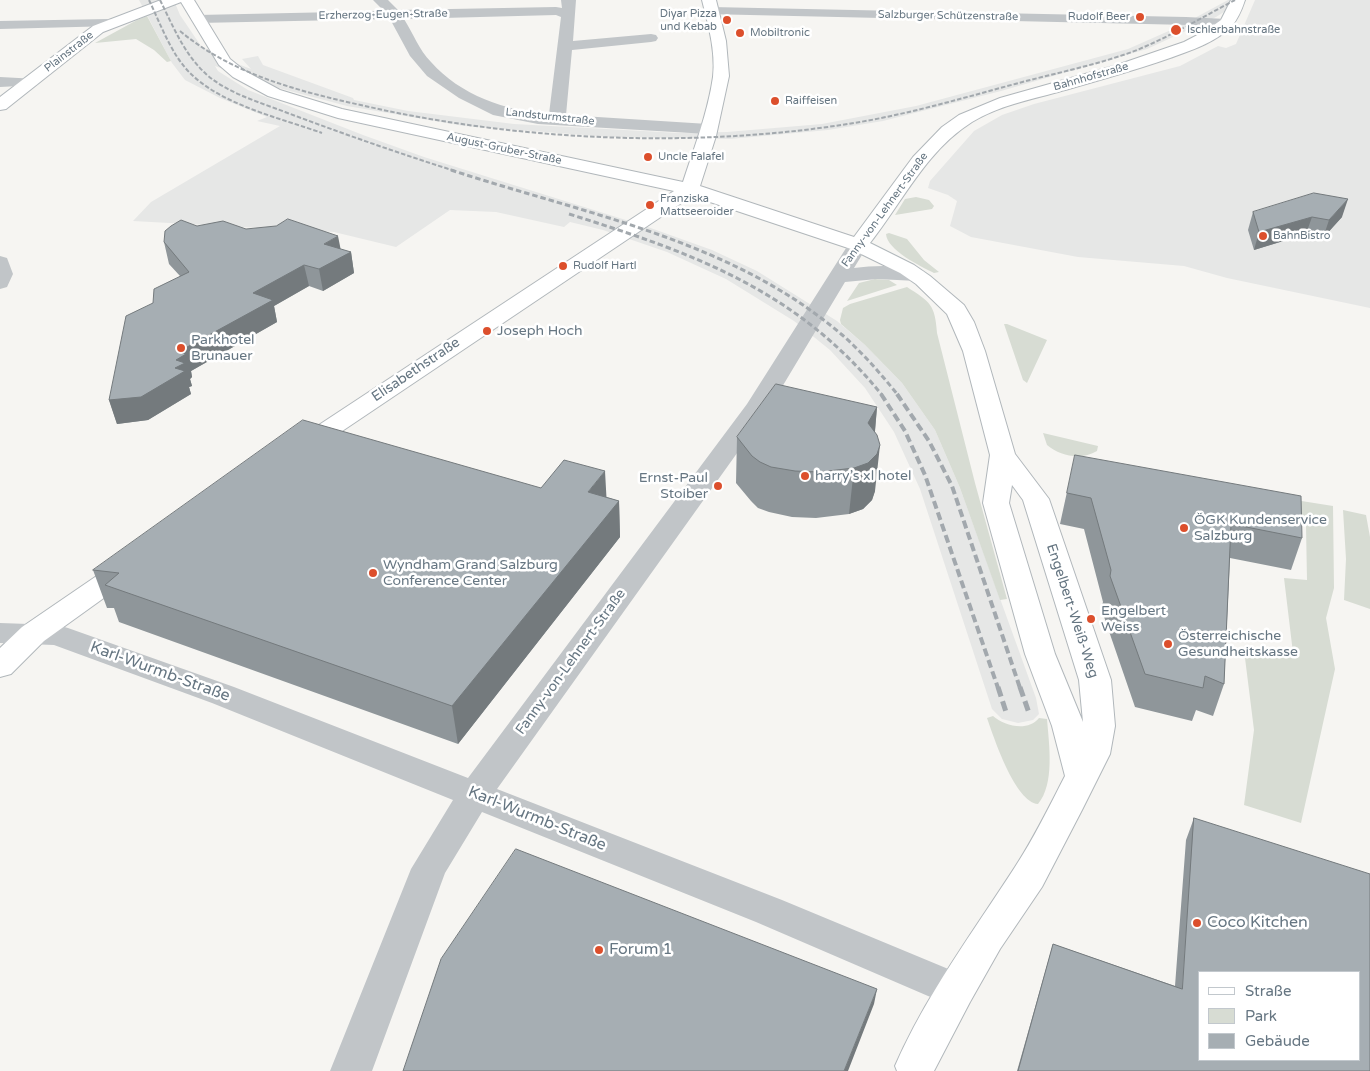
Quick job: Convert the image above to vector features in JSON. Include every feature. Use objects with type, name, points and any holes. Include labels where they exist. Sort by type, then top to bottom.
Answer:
[{"type":"street","points":[[0,25],[109,23],[175,0]]},
{"type":"street","name":"August-Gruber-Straße","points":[[187,0],[224,62],[256,85],[294,101],[338,113],[690,188],[858,245]]},
{"type":"street","name":"Landsturmstraße","points":[[380,0],[387,4],[428,69],[452,89],[498,111],[520,116],[557,120],[708,129]]},
{"type":"street","points":[[956,0],[959,11],[965,16]]},
{"type":"street","name":"Bahnhofstraße","points":[[935,143],[949,129],[984,108],[1128,68],[1202,40],[1226,23],[1235,10],[1238,0]]},
{"type":"street","points":[[690,188],[708,129],[721,76],[719,41],[710,6]]},
{"type":"street","name":"Salzburger Schützenstraße","points":[[710,6],[965,16],[1187,17],[1226,23]]},
{"type":"street","points":[[557,120],[568,7]]},
{"type":"street","name":"Erzherzog-Eugen-Straße","points":[[198,19],[556,11],[568,7]]},
{"type":"street","name":"Plainstraße","points":[[87,8],[90,14],[109,23]]},
{"type":"street","points":[[134,14],[174,11],[198,19]]},
{"type":"street","points":[[1187,17],[1210,34]]},
{"type":"street","name":"Plainstraße","points":[[0,105],[86,36],[109,23]]},
{"type":"street","points":[[565,46],[651,38]]},
{"type":"street","points":[[0,82],[31,82]]},
{"type":"street","name":"Fanny-von-Lehnert-Straße","points":[[352,1071],[429,869],[475,794],[758,407],[858,245],[874,226],[901,184],[935,143]]},
{"type":"street","name":"Elisabethstraße","points":[[279,463],[690,188]]},
{"type":"street","name":"Engelbert-Weiß-Weg","points":[[858,245],[917,275],[945,298],[956,310],[963,322],[1003,455],[1036,499],[1095,680],[1098,726],[1093,754],[1029,876],[986,938],[956,990]]},
{"type":"street","points":[[0,262],[3,274],[0,283]]},
{"type":"street","name":"Fanny-von-Lehnert-Straße","points":[[837,278],[862,272],[917,275]]},
{"type":"street","name":"Engelbert-Weiß-Weg","points":[[1003,455],[996,503],[1040,654],[1068,726],[1082,778]]},
{"type":"street","points":[[0,666],[33,634],[150,552]]},
{"type":"street","name":"Karl-Wurmb-Straße","points":[[0,633],[57,635],[222,695],[769,911],[956,990]]},
{"type":"street","points":[[915,1066],[956,990]]},
{"type":"shaded area","points":[[139,0],[170,0],[175,3],[180,15],[201,46],[230,61],[251,69],[242,59],[258,56],[263,65],[353,98],[354,100],[408,111],[514,124],[680,133],[727,132],[822,124],[916,106],[1128,49],[1180,26],[1228,0],[1243,0],[1216,17],[1147,49],[1001,91],[883,121],[828,130],[730,139],[611,137],[464,126],[347,106],[271,86],[215,66],[218,71],[248,90],[363,135],[424,157],[645,226],[712,250],[757,271],[837,321],[865,345],[902,383],[935,430],[960,488],[1036,698],[1039,714],[1033,720],[1018,723],[1002,719],[992,709],[920,489],[894,432],[865,388],[830,350],[794,321],[726,279],[667,252],[603,230],[570,222],[564,227],[496,212],[450,210],[396,247],[334,232],[133,221],[151,202],[280,126],[257,121],[267,117],[220,98],[185,80],[172,63]]},
{"type":"shaded area","points":[[1255,0],[1370,0],[1370,308],[1227,278],[1184,266],[1078,257],[971,237],[950,226],[957,201],[948,195],[928,188],[930,181],[974,131],[1002,115],[1034,104],[1180,66],[1218,46],[1226,48],[1236,44]]},
{"type":"green space","points":[[147,16],[171,61],[167,62],[154,50],[136,39],[95,43],[137,20]]},
{"type":"green space","points":[[916,197],[929,200],[934,206],[932,209],[895,215],[905,199]]},
{"type":"green space","points":[[889,233],[907,239],[924,260],[939,272],[934,273],[898,252],[888,240],[886,234]]},
{"type":"green space","points":[[875,279],[889,280],[897,285],[847,301],[859,283]]},
{"type":"green space","points":[[907,287],[926,300],[935,316],[937,333],[975,483],[1007,599],[1000,600],[960,488],[935,430],[902,383],[865,345],[841,324],[843,308],[850,304]]},
{"type":"green space","points":[[1004,324],[1047,340],[1027,383],[1023,380]]},
{"type":"green space","points":[[1043,433],[1098,446],[1097,451],[1085,456],[1065,455],[1047,445]]},
{"type":"green space","points":[[1289,499],[1333,506],[1334,588],[1326,618],[1335,669],[1301,823],[1244,805],[1254,730],[1245,658],[1293,653],[1284,578],[1307,580],[1306,526],[1286,522]]},
{"type":"green space","points":[[1343,510],[1366,515],[1370,537],[1370,609],[1344,600],[1346,559]]},
{"type":"green space","points":[[993,716],[1009,725],[1016,726],[1029,725],[1039,718],[1047,719],[1050,752],[1049,775],[1047,786],[1038,804],[1029,801],[1021,793],[1006,768],[987,718]]},
{"type":"building","points":[[1314,193],[1348,199],[1329,220],[1312,217],[1259,232],[1253,212]]},
{"type":"building","points":[[288,219],[338,236],[324,244],[351,252],[319,269],[304,265],[253,293],[273,300],[178,352],[186,354],[176,360],[185,363],[175,368],[185,371],[141,397],[109,400],[126,316],[153,303],[154,289],[189,272],[164,242],[165,231],[181,220],[197,226],[223,221],[246,229],[276,226]]},
{"type":"building","points":[[776,384],[877,407],[868,423],[877,435],[880,445],[877,454],[868,463],[854,468],[819,472],[771,467],[760,462],[752,456],[737,437]]},
{"type":"building","name":"Wyndham Grand Salzburg Conference Center","points":[[303,420],[541,488],[564,460],[605,471],[588,492],[619,501],[452,706],[105,585],[119,573],[93,570]]},
{"type":"building","points":[[1075,455],[1301,496],[1302,538],[1231,524],[1224,684],[1205,676],[1203,688],[1145,674],[1110,576],[1111,570],[1091,498],[1067,493]]},
{"type":"building","points":[[1194,818],[1370,874],[1370,1071],[1018,1071],[1053,944],[1182,989]]},
{"type":"building","name":"Forum 1","points":[[516,849],[877,989],[844,1071],[403,1071],[441,959]]},
{"type":"railway","points":[[149,0],[177,57],[190,73],[203,84],[235,102],[322,133]]},
{"type":"railway","points":[[160,0],[191,58],[206,74],[224,87],[254,101],[327,128],[455,171]]},
{"type":"railway","points":[[180,31],[202,48],[251,73],[302,91],[383,110],[441,121],[560,135],[681,138],[742,136],[802,130],[860,122],[918,110],[1092,64],[1137,50],[1162,39],[1235,0]]},
{"type":"railway","points":[[451,170],[655,233],[705,252],[752,275],[798,302],[841,334],[871,363],[898,395]]},
{"type":"railway","points":[[569,214],[658,244],[740,280],[778,302],[815,328],[849,359],[882,395]]},
{"type":"railway","points":[[881,394],[905,431],[925,475],[998,688]]},
{"type":"railway","points":[[897,394],[929,441],[952,486],[1020,688]]},
{"type":"railway","points":[[998,687],[1006,712]]},
{"type":"railway","points":[[1020,687],[1029,713]]},
{"type":"place","name":"Rudolf Beer","points":[[1140,17]]},
{"type":"place","name":"Diyar Pizza und Kebab","points":[[727,20]]},
{"type":"place","name":"Ischlerbahnstraße","points":[[1176,30]]},
{"type":"place","name":"Mobiltronic","points":[[740,33]]},
{"type":"place","name":"Raiffeisen","points":[[775,101]]},
{"type":"place","name":"Uncle Falafel","points":[[648,157]]},
{"type":"place","name":"Franziska Mattseeroider","points":[[650,205]]},
{"type":"place","name":"BahnBistro","points":[[1263,236]]},
{"type":"place","name":"Rudolf Hartl","points":[[563,266]]},
{"type":"place","name":"Joseph Hoch","points":[[487,331]]},
{"type":"place","name":"Parkhotel Brunauer","points":[[181,348]]},
{"type":"place","name":"harry’s xl hotel","points":[[805,476]]},
{"type":"place","name":"Ernst-Paul Stoiber","points":[[718,486]]},
{"type":"place","name":"ÖGK Kundenservice Salzburg","points":[[1184,528]]},
{"type":"place","name":"Wyndham Grand Salzburg Conference Center","points":[[373,573]]},
{"type":"place","name":"Engelbert Weiss","points":[[1091,619]]},
{"type":"place","name":"Österreichische Gesundheitskasse","points":[[1168,644]]},
{"type":"place","name":"Coco Kitchen","points":[[1197,923]]},
{"type":"place","name":"Forum 1","points":[[599,950]]}]
